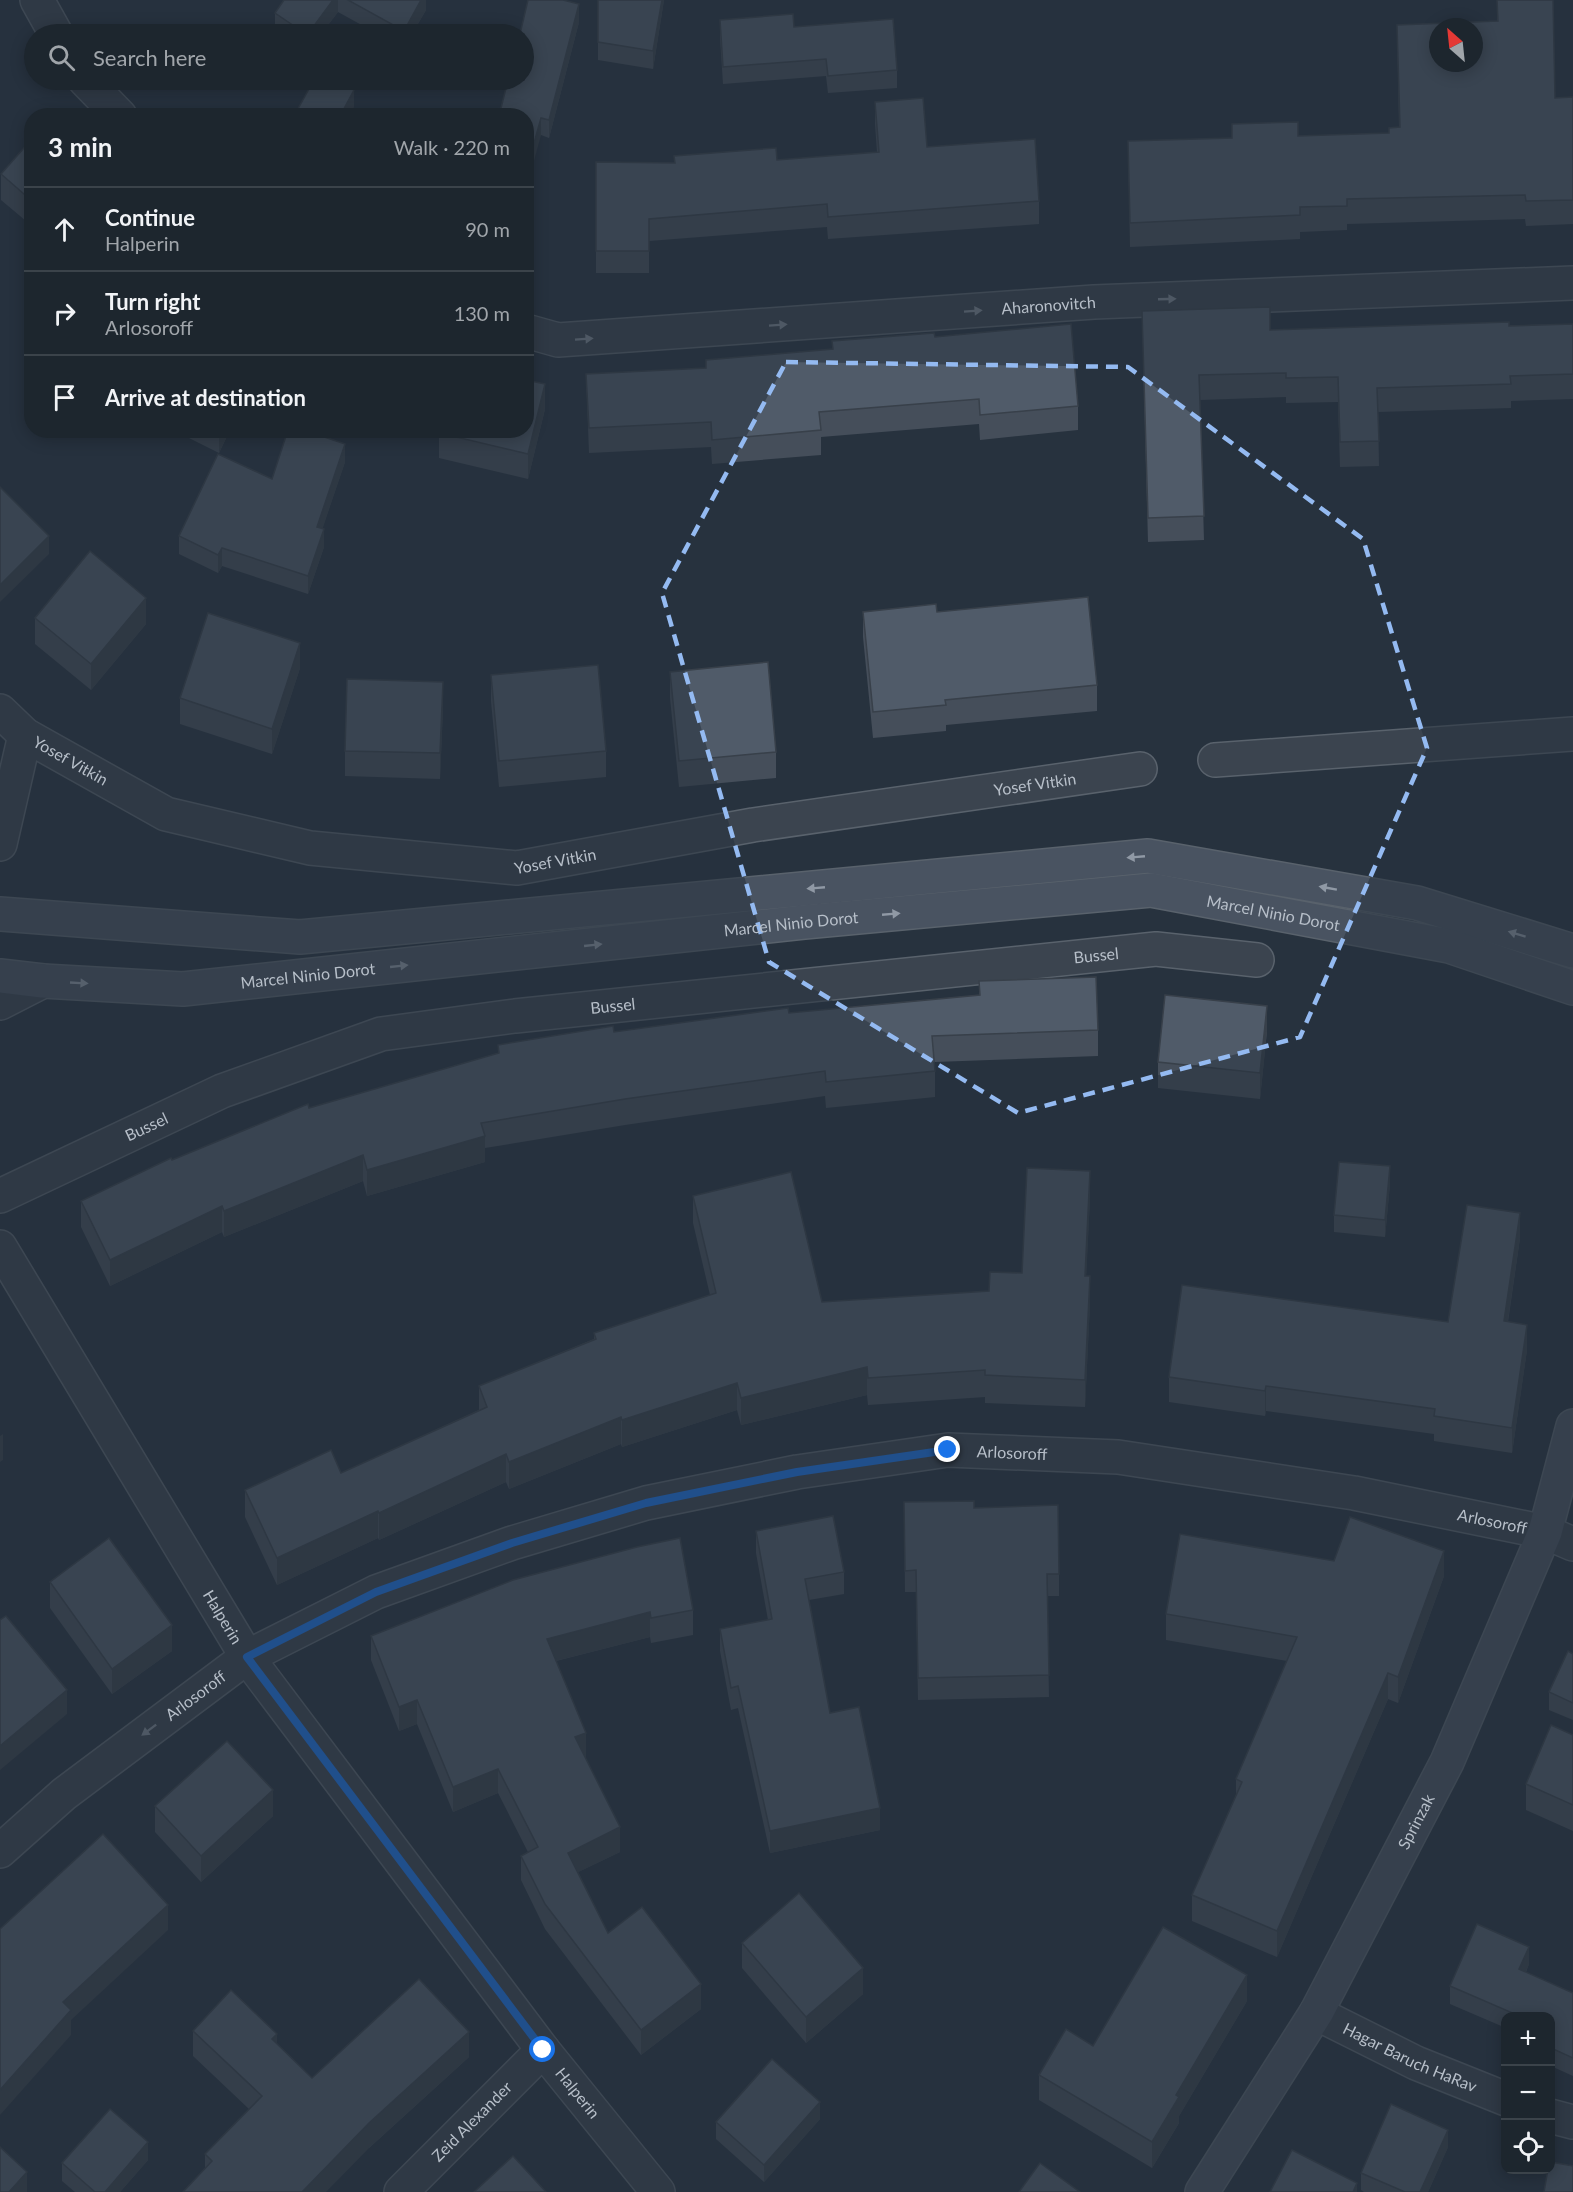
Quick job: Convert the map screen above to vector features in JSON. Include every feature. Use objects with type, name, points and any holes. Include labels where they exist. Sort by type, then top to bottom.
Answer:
[{"type":"street","points":[[37,0],[50,24]]},
{"type":"street","points":[[95,90],[112,108]]},
{"type":"street","name":"Aharonovitch","points":[[534,333],[558,340],[1094,302],[1573,282]]},
{"type":"street","name":"Yosef Vitkin","points":[[0,711],[25,735],[166,814],[310,848],[517,868],[753,825],[1140,770]]},
{"type":"street","points":[[1215,760],[1573,734]]},
{"type":"street","points":[[0,844],[25,735]]},
{"type":"street","name":"Marcel Ninio Dorot","points":[[0,914],[300,937],[1148,856],[1417,903],[1573,951]]},
{"type":"street","name":"Marcel Ninio Dorot","points":[[0,976],[43,981],[183,989],[804,922],[1151,890],[1449,946],[1573,988]]},
{"type":"street","name":"Bussel","points":[[0,1196],[222,1091],[381,1034],[527,1015],[1156,949],[1257,960]]},
{"type":"street","points":[[0,1003],[43,981]]},
{"type":"street","name":"Halperin","points":[[0,1247],[247,1657],[543,2050],[658,2192]]},
{"type":"street","name":"Sprinzak","points":[[1202,2192],[1316,2013],[1447,1762],[1559,1538],[1573,1426]]},
{"type":"street","name":"Arlosoroff","points":[[0,1851],[64,1794],[247,1657],[376,1592],[512,1543],[635,1506],[797,1472],[948,1450],[1118,1457],[1354,1493],[1559,1538]]},
{"type":"street","name":"Hagar Baruch HaRav","points":[[1316,2013],[1416,2062],[1501,2097]]},
{"type":"street","name":"Zeid Alexander","points":[[401,2192],[543,2050]]},
{"type":"street","points":[[1555,2117],[1573,2122]]},
{"type":"highlighted area","points":[[786,362],[1128,367],[1363,539],[1427,748],[1300,1037],[1018,1113],[769,962],[662,593]]},
{"type":"building","points":[[284,0],[333,0],[315,24],[291,24],[275,13]]},
{"type":"building","points":[[348,0],[421,0],[408,24],[391,24]]},
{"type":"building","points":[[528,0],[563,0],[579,4],[549,120],[541,118],[534,143],[534,108],[501,108],[506,90],[534,90],[534,24],[522,24]]},
{"type":"building","points":[[598,0],[662,0],[653,51],[598,42]]},
{"type":"building","points":[[1497,0],[1553,0],[1555,98],[1573,97],[1573,200],[1526,201],[1525,195],[1347,199],[1347,206],[1300,207],[1300,215],[1130,223],[1128,141],[1232,138],[1232,124],[1298,122],[1298,136],[1389,133],[1389,128],[1400,127],[1397,25],[1429,24],[1429,72],[1483,72],[1483,22],[1498,21]]},
{"type":"building","points":[[793,14],[794,27],[893,19],[897,70],[828,76],[826,59],[723,67],[720,20]]},
{"type":"building","points":[[308,90],[354,90],[344,108],[298,108]]},
{"type":"building","points":[[923,98],[927,147],[1035,139],[1039,201],[828,217],[827,204],[649,219],[649,251],[596,251],[596,162],[675,163],[674,156],[776,148],[777,160],[879,152],[875,102]]},
{"type":"building","points":[[24,148],[24,194],[1,174]]},
{"type":"building","points":[[1270,307],[1270,330],[1509,322],[1509,326],[1573,324],[1573,374],[1510,376],[1511,384],[1377,388],[1379,441],[1340,442],[1338,377],[1286,378],[1286,373],[1199,375],[1204,516],[1148,518],[1142,311]]},
{"type":"building","points":[[1071,324],[1078,406],[980,415],[979,399],[819,412],[821,430],[712,440],[711,422],[589,428],[586,374],[706,368],[706,360],[833,349],[832,341],[934,333],[935,337]]},
{"type":"building","points":[[534,382],[545,384],[534,429]]},
{"type":"building","points":[[285,438],[327,438],[345,444],[317,527],[324,529],[308,576],[222,548],[218,555],[179,536],[218,454],[272,479]]},
{"type":"building","points":[[460,438],[532,438],[528,454]]},
{"type":"building","points":[[0,487],[49,536],[0,585]]},
{"type":"building","points":[[90,551],[146,598],[91,664],[35,618]]},
{"type":"building","points":[[1088,597],[1097,685],[945,700],[946,705],[873,712],[863,612],[936,604],[937,612]]},
{"type":"building","points":[[208,613],[300,643],[272,729],[180,698]]},
{"type":"building","points":[[768,662],[776,752],[679,761],[670,672]]},
{"type":"building","points":[[598,665],[606,751],[499,761],[491,675]]},
{"type":"building","points":[[347,679],[443,682],[440,753],[345,751]]},
{"type":"building","points":[[1096,977],[1098,1030],[932,1036],[935,1071],[826,1082],[825,1071],[625,1099],[481,1123],[485,1136],[367,1170],[363,1155],[224,1211],[222,1206],[110,1260],[81,1201],[171,1158],[172,1160],[308,1104],[309,1108],[499,1053],[498,1045],[613,1026],[614,1032],[788,1008],[789,1013],[980,995],[979,981]]},
{"type":"building","points":[[1165,995],[1267,1006],[1260,1073],[1158,1062]]},
{"type":"building","points":[[1339,1162],[1390,1166],[1385,1220],[1334,1215]]},
{"type":"building","points":[[1027,1168],[1090,1171],[1085,1276],[1090,1276],[1085,1380],[985,1375],[985,1370],[868,1378],[867,1367],[741,1398],[737,1383],[622,1420],[621,1417],[509,1462],[506,1454],[277,1558],[245,1490],[331,1450],[341,1473],[487,1407],[479,1386],[596,1339],[594,1333],[716,1293],[693,1196],[791,1172],[822,1302],[989,1291],[990,1272],[1022,1273]]},
{"type":"building","points":[[1467,1205],[1520,1213],[1504,1321],[1527,1325],[1512,1428],[1434,1416],[1435,1409],[1266,1386],[1265,1391],[1169,1377],[1182,1285],[1448,1322]]},
{"type":"building","points":[[974,1501],[974,1508],[1058,1505],[1059,1574],[1047,1574],[1049,1675],[918,1678],[916,1570],[905,1571],[904,1502]]},
{"type":"building","points":[[833,1516],[844,1572],[805,1579],[830,1713],[859,1707],[880,1808],[770,1831],[738,1686],[731,1688],[720,1629],[772,1619],[756,1531]]},
{"type":"building","points":[[1350,1517],[1444,1551],[1398,1677],[1388,1673],[1277,1931],[1192,1895],[1242,1782],[1236,1779],[1297,1637],[1166,1614],[1180,1534],[1334,1561]]},
{"type":"building","points":[[109,1538],[172,1625],[112,1669],[50,1582]]},
{"type":"building","points":[[680,1538],[693,1610],[651,1618],[650,1612],[547,1639],[586,1733],[575,1737],[620,1827],[568,1853],[608,1933],[642,1907],[701,1984],[641,2030],[545,1904],[521,1856],[538,1847],[498,1769],[453,1787],[417,1700],[399,1707],[371,1636],[513,1580]]},
{"type":"building","points":[[6,1616],[67,1690],[0,1746],[0,1620]]},
{"type":"building","points":[[1568,1651],[1573,1654],[1573,1703],[1549,1692]]},
{"type":"building","points":[[1551,1725],[1573,1735],[1573,1805],[1526,1784]]},
{"type":"building","points":[[227,1741],[273,1790],[201,1856],[155,1806]]},
{"type":"building","points":[[103,1834],[168,1905],[63,2002],[71,2010],[0,2090],[0,1929]]},
{"type":"building","points":[[799,1893],[863,1968],[806,2017],[742,1943]]},
{"type":"building","points":[[1477,1924],[1529,1947],[1519,1969],[1573,1993],[1573,2058],[1555,2050],[1555,2012],[1510,2012],[1450,1986]]},
{"type":"building","points":[[1163,1927],[1247,1975],[1176,2095],[1179,2097],[1152,2142],[1039,2075],[1066,2029],[1093,2046]]},
{"type":"building","points":[[419,1979],[469,2032],[369,2123],[302,2192],[183,2192],[212,2161],[205,2154],[262,2096],[193,2031],[231,1990],[277,2034],[272,2039],[312,2078]]},
{"type":"building","points":[[772,2059],[820,2102],[764,2165],[716,2122]]},
{"type":"building","points":[[1391,2104],[1448,2130],[1420,2192],[1405,2192],[1361,2173]]},
{"type":"building","points":[[110,2109],[148,2142],[105,2192],[95,2192],[62,2163]]},
{"type":"building","points":[[0,2147],[27,2172],[9,2192],[0,2192]]},
{"type":"building","points":[[1292,2150],[1357,2183],[1353,2192],[1270,2192]]},
{"type":"building","points":[[513,2156],[546,2192],[474,2192]]},
{"type":"building","points":[[1040,2163],[1080,2192],[1019,2192]]},
{"type":"building","points":[[1555,2163],[1573,2166],[1573,2192],[1544,2192],[1547,2174],[1555,2174]]},
{"type":"route","points":[[543,2050],[247,1657],[376,1592],[512,1543],[646,1503],[797,1472],[948,1450]]}]
